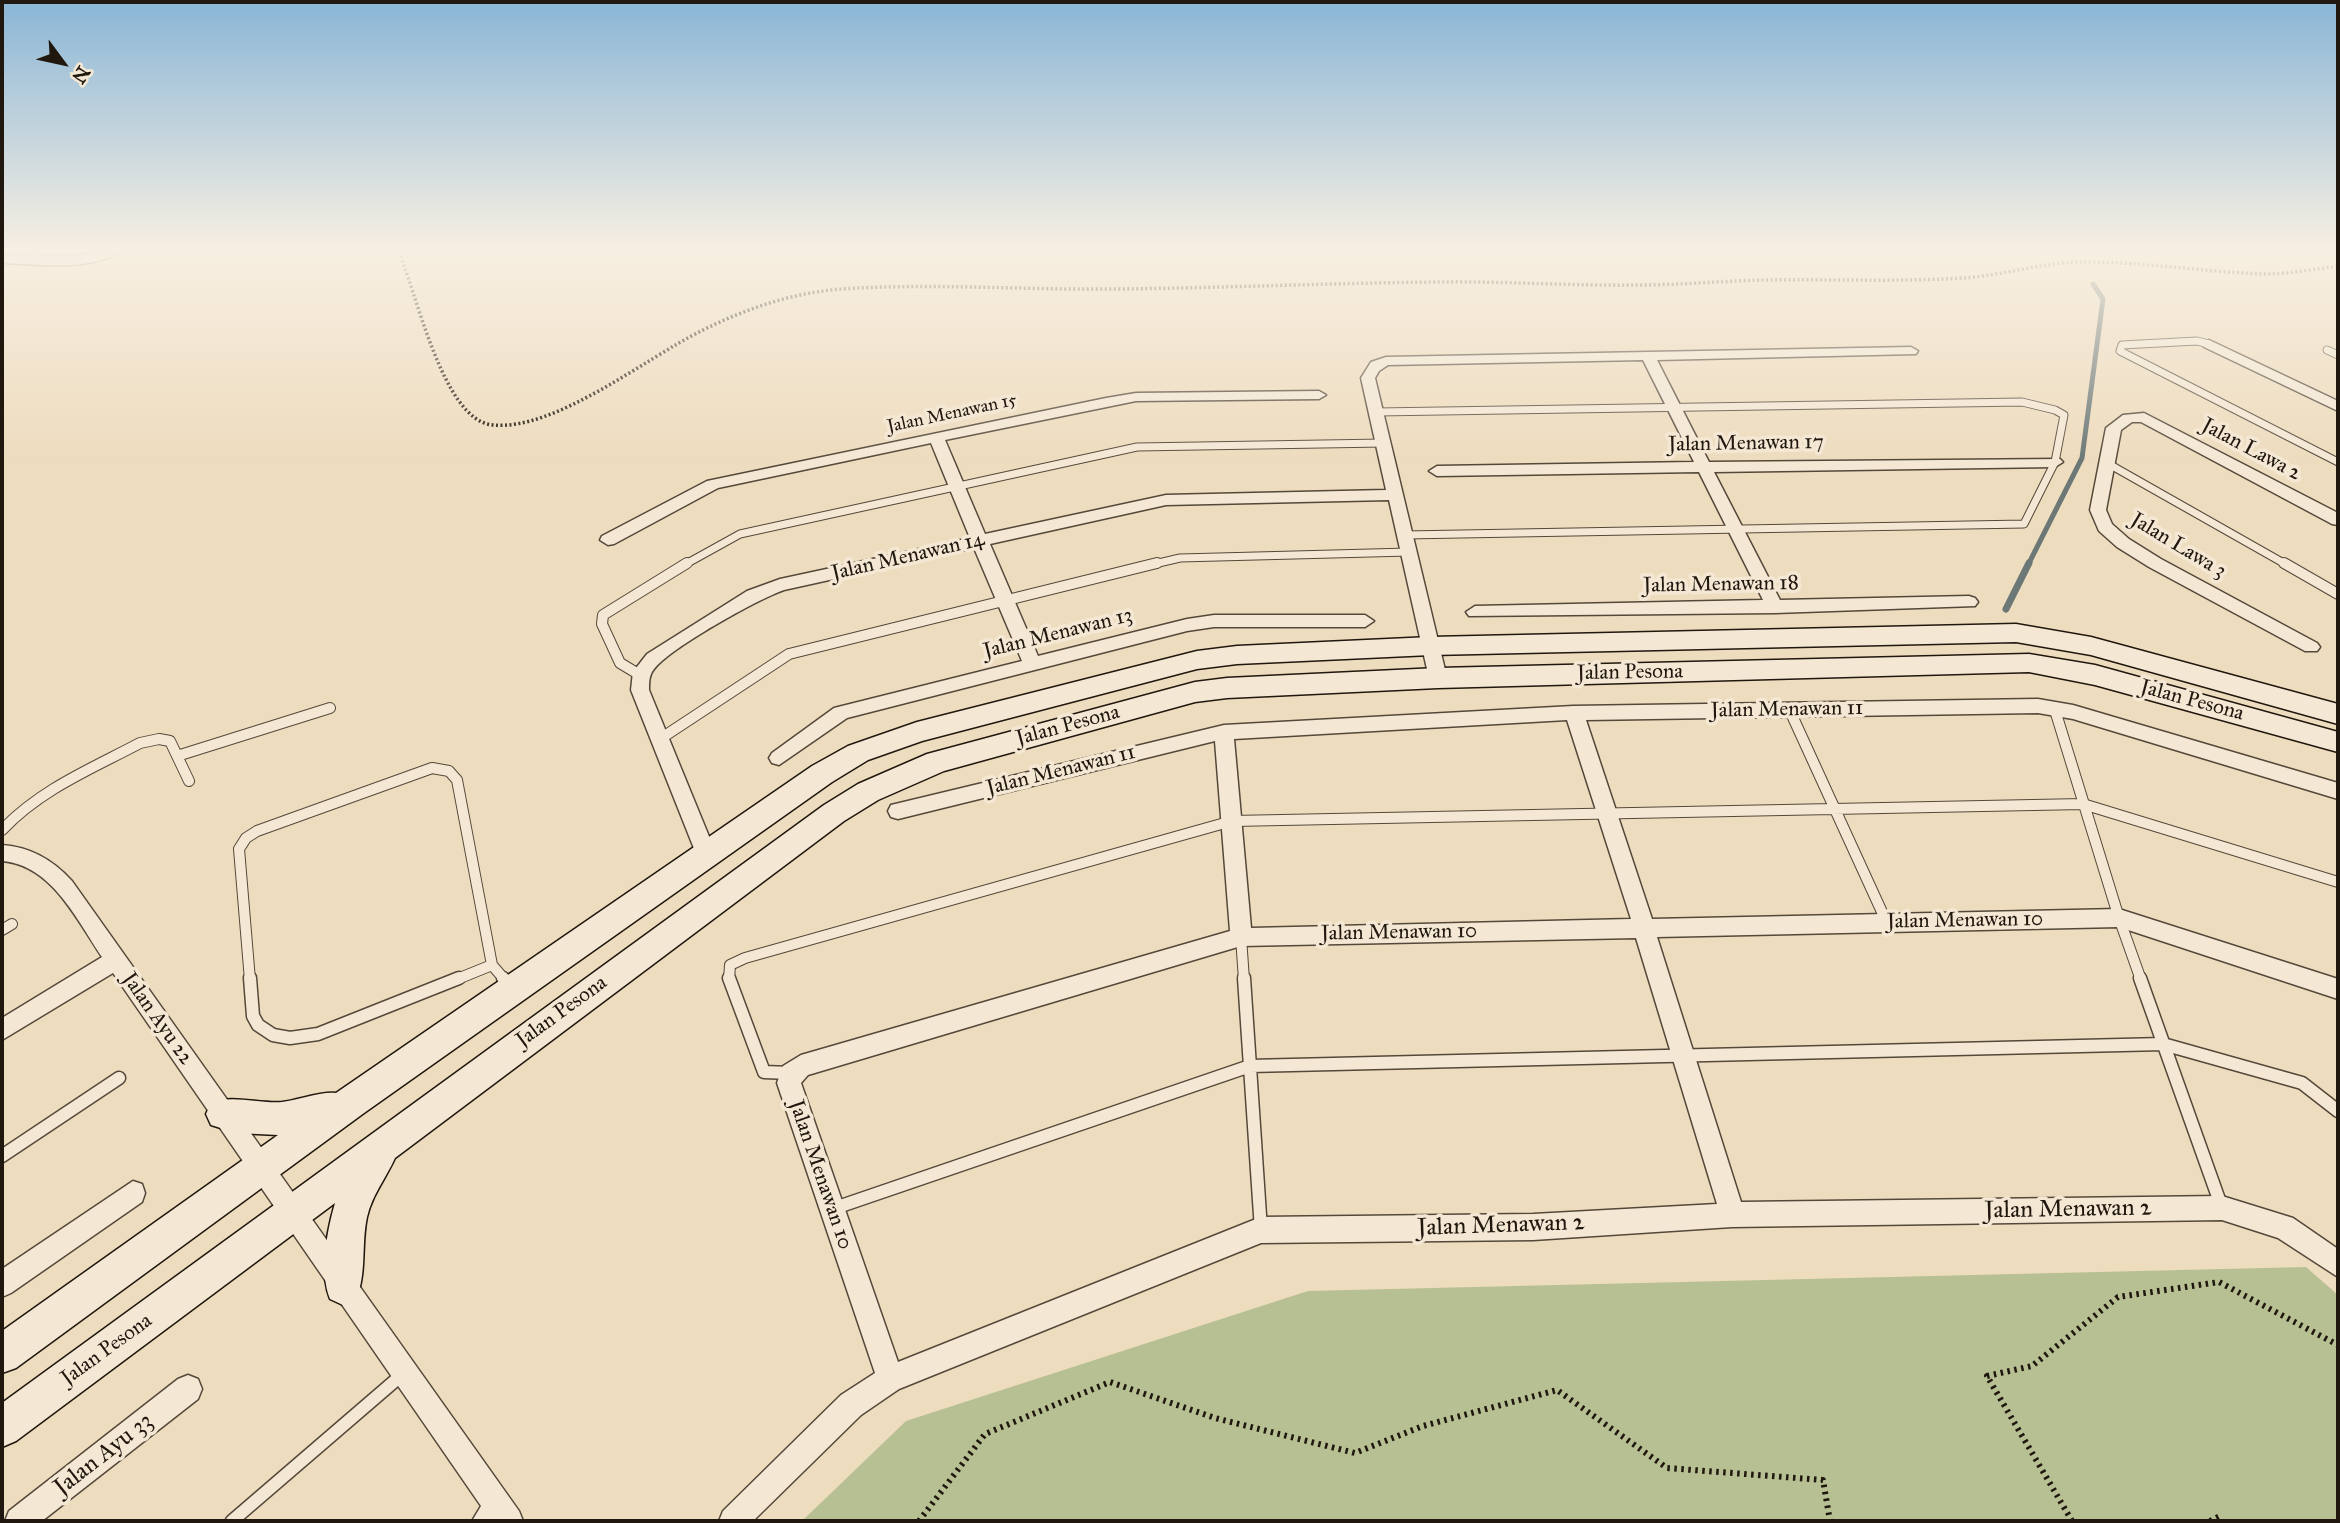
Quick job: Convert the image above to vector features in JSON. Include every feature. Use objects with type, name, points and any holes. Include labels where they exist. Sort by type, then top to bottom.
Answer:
[{"type":"street","points":[[2209,344],[2338,407]]},
{"type":"street","points":[[1438,678],[1368,378],[1371,369],[1379,362],[1911,351]]},
{"type":"street","points":[[1648,356],[1775,607]]},
{"type":"street","name":"Jalan Menawan 15","points":[[608,540],[713,484],[936,437],[1136,397],[1319,395]]},
{"type":"street","name":"Jalan Lawa 3","points":[[2144,417],[2128,418],[2114,428],[2098,510],[2105,527],[2123,543],[2155,563],[2311,647]]},
{"type":"street","name":"Jalan Lawa 2","points":[[2144,417],[2338,520]]},
{"type":"street","points":[[936,437],[1032,664]]},
{"type":"street","name":"Jalan Menawan 17","points":[[1437,471],[2055,462]]},
{"type":"street","name":"Jalan Menawan 14","points":[[640,675],[651,659],[766,590],[1166,500],[1396,495]]},
{"type":"street","name":"Jalan Menawan 18","points":[[1475,612],[1969,601]]},
{"type":"street","name":"Jalan Menawan 13","points":[[779,758],[841,713],[1200,622],[1365,621]]},
{"type":"street","name":"Jalan Pesona","points":[[2,1354],[260,1167],[822,774],[858,753],[917,732],[1197,660],[1237,656],[1431,646],[2016,633],[2091,646],[2338,714]]},
{"type":"street","name":"Jalan Pesona","points":[[2,1427],[834,813],[867,792],[908,772],[937,762],[1195,692],[1246,686],[1438,678],[2029,663],[2095,674],[2338,742]]},
{"type":"street","points":[[640,675],[640,690],[707,856]]},
{"type":"street","name":"Jalan Menawan 11","points":[[898,811],[1224,732],[1573,713],[2054,707],[2338,791]]},
{"type":"street","points":[[1573,713],[1685,1057],[1732,1215]]},
{"type":"street","points":[[1224,732],[1241,937]]},
{"type":"street","name":"Jalan Ayu 22","points":[[2,853],[18,853],[49,868],[65,887],[404,1373],[498,1517]]},
{"type":"street","name":"Jalan Menawan 10","points":[[890,1379],[789,1083],[791,1073],[801,1066],[1241,937],[2119,918],[2338,989]]},
{"type":"street","points":[[2,1030],[116,960]]},
{"type":"street","points":[[223,1114],[263,1120],[295,1118],[352,1102]]},
{"type":"street","points":[[342,1286],[348,1221],[355,1194],[390,1139]]},
{"type":"street","points":[[2,1284],[133,1193]]},
{"type":"street","name":"Jalan Menawan 2","points":[[733,1521],[851,1405],[890,1379],[1261,1230],[1533,1227],[1732,1215],[2222,1208],[2284,1227],[2338,1264]]},
{"type":"street","name":"Jalan Ayu 33","points":[[19,1521],[188,1389]]},
{"type":"lane","points":[[2209,344],[2197,341],[2122,345],[2120,351],[2127,357],[2338,462]]},
{"type":"lane","points":[[2327,350],[2338,355]]},
{"type":"lane","points":[[660,740],[798,650],[1180,558],[1407,544],[1736,530],[2024,524],[2055,462],[2064,415],[2055,410],[2022,402],[1377,412]]},
{"type":"lane","points":[[640,675],[621,663],[602,624],[603,615],[718,544],[740,534],[1146,446],[1384,443]]},
{"type":"lane","points":[[2107,463],[2338,594]]},
{"type":"lane","points":[[2054,707],[2119,918],[2222,1208]]},
{"type":"lane","points":[[177,756],[330,708]]},
{"type":"lane","points":[[1790,711],[1886,923]]},
{"type":"lane","points":[[2,830],[12,818],[52,789],[140,743],[164,738],[170,741],[189,781]]},
{"type":"lane","points":[[492,965],[318,1034],[294,1039],[267,1034],[258,1026],[253,1016],[239,849],[241,843],[257,831],[428,769],[447,769],[455,774],[457,780],[492,965],[514,990]]},
{"type":"lane","points":[[791,1073],[764,1072],[729,976],[730,965],[744,958],[1232,821],[2084,804],[2338,882]]},
{"type":"lane","points":[[1241,937],[1261,1230]]},
{"type":"lane","points":[[832,1209],[1250,1066],[2163,1044],[2302,1083],[2338,1111]]},
{"type":"lane","points":[[2,1156],[119,1078]]},
{"type":"lane","points":[[232,1521],[404,1373]]},
{"type":"path","points":[[420,319],[464,410],[482,423],[498,426],[526,422],[552,412],[597,391],[700,331],[728,319]]},
{"type":"path","points":[[2073,1521],[1987,1376],[2032,1366],[2118,1297],[2219,1282],[2338,1345]]},
{"type":"path","points":[[919,1521],[985,1434],[1110,1382],[1215,1418],[1355,1453],[1423,1426],[1557,1390],[1667,1468],[1823,1480],[1830,1521]]},
{"type":"path","points":[[2210,1521],[2220,1516]]},
{"type":"green space","points":[[2306,1267],[2338,1295],[2338,1521],[802,1521],[906,1421],[1308,1291]]},
{"type":"waterway","points":[[2028,565],[2082,458],[2100,319]]},
{"type":"waterway","points":[[2006,609],[2028,565]]}]
